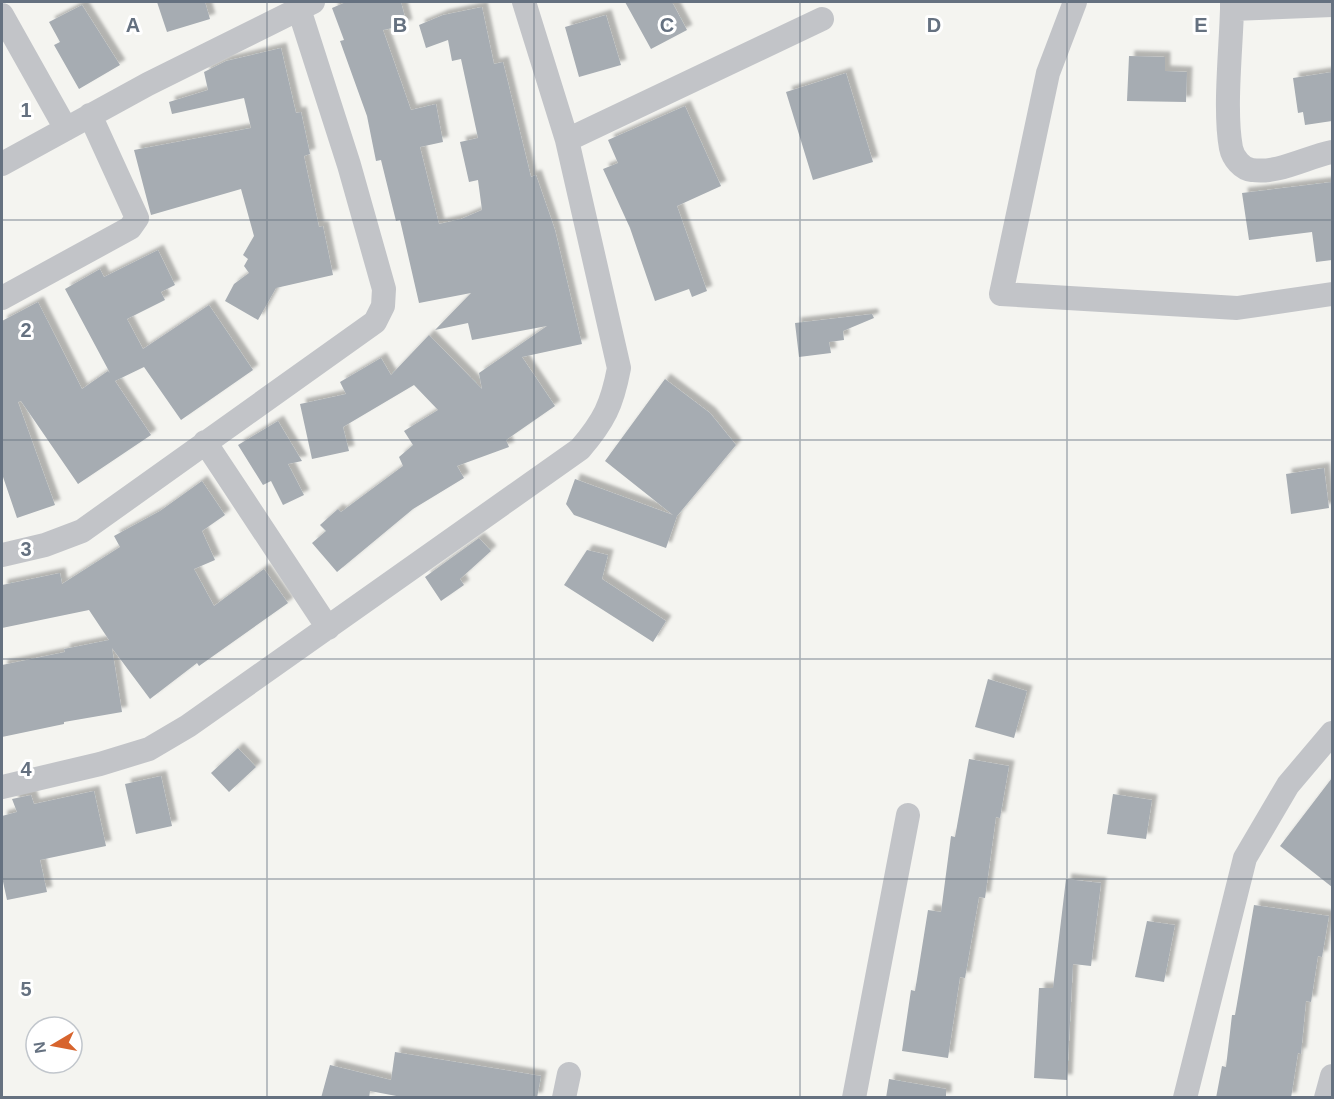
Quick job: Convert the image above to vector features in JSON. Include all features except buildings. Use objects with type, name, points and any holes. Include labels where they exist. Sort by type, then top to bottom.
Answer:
[{"type":"street","points":[[2,787],[100,764],[149,749],[188,726],[580,449],[596,430],[612,401],[619,368],[567,140],[524,2]]},
{"type":"street","points":[[1076,2],[1048,73],[1001,294],[1237,308],[1332,294]]},
{"type":"street","points":[[2,164],[306,5],[384,289],[382,306],[375,322],[81,531],[45,545],[2,555]]},
{"type":"street","points":[[1332,5],[1232,5],[1230,114],[1231,149],[1238,163],[1249,170],[1264,170],[1332,152]]},
{"type":"street","points":[[2,15],[66,129]]},
{"type":"street","points":[[567,140],[822,19]]},
{"type":"street","points":[[2,298],[130,228],[137,218],[90,116]]},
{"type":"street","points":[[205,442],[328,628]]},
{"type":"street","points":[[1185,1098],[1245,858],[1288,785],[1332,733]]},
{"type":"street","points":[[854,1098],[908,816]]},
{"type":"street","points":[[564,1098],[568,1074]]},
{"type":"street","points":[[1326,1098],[1332,1076]]}]
